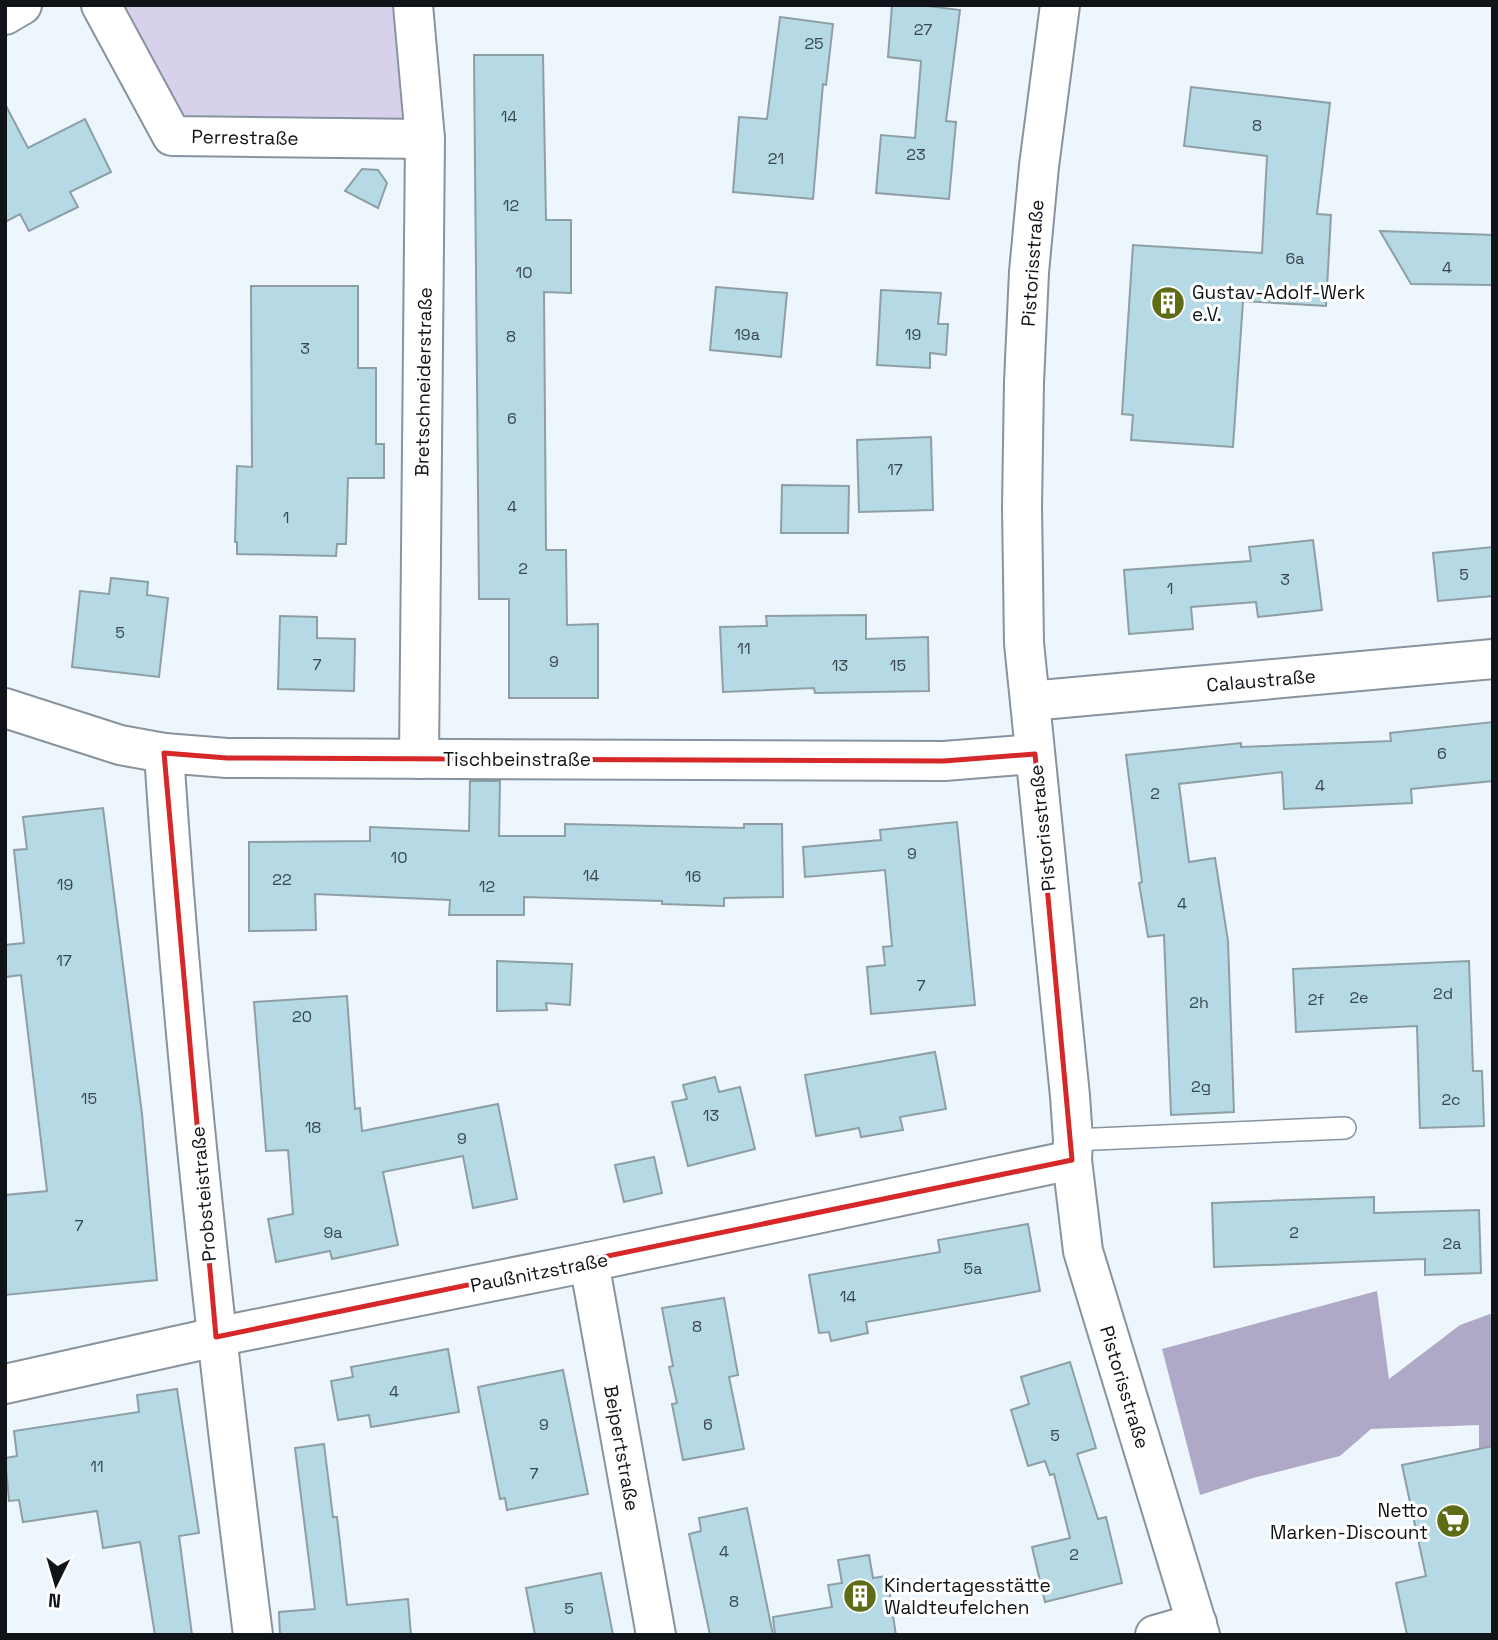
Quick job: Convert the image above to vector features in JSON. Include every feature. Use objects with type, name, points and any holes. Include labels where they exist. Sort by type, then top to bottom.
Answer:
[{"type":"street","points":[[5,15],[22,5]]},
{"type":"street","name":"Perrestraße","points":[[102,5],[172,136],[425,139]]},
{"type":"street","name":"Bretschneiderstraße","points":[[413,5],[425,139],[419,759]]},
{"type":"street","name":"Pistorisstraße","points":[[1060,5],[1039,166],[1030,272],[1024,382],[1024,643],[1083,1251],[1198,1629]]},
{"type":"street","name":"Calaustraße","points":[[1030,701],[1493,659]]},
{"type":"street","name":"Tischbeinstraße","points":[[5,708],[120,745],[164,753],[227,758],[944,761],[1035,754]]},
{"type":"street","name":"Probsteistraße","points":[[164,753],[216,1337],[253,1635]]},
{"type":"street","name":"Paußnitzstraße","points":[[5,1384],[216,1337],[589,1262],[1073,1150]]},
{"type":"street","name":"Beipertstraße","points":[[589,1262],[656,1635]]},
{"type":"street","points":[[1155,1635],[1198,1629]]},
{"type":"lane","points":[[1073,1150],[1345,1128]]},
{"type":"highlighted area","points":[[164,753],[227,758],[944,761],[1035,754],[1072,1160],[216,1337]]},
{"type":"shaded area","points":[[101,5],[413,5],[425,139],[172,136]]},
{"type":"shaded area","points":[[1377,1291],[1389,1379],[1460,1325],[1493,1313],[1493,1446],[1479,1448],[1479,1425],[1371,1429],[1340,1456],[1253,1478],[1200,1495],[1162,1349]]},
{"type":"building","points":[[892,5],[960,10],[946,121],[956,122],[949,199],[876,193],[881,135],[915,138],[921,61],[888,57]]},
{"type":"building","points":[[780,17],[833,24],[826,85],[823,84],[813,199],[733,192],[739,117],[767,119]]},
{"type":"building","points":[[474,55],[543,55],[546,220],[571,220],[571,293],[544,292],[546,550],[566,550],[567,625],[598,624],[598,698],[509,698],[509,599],[479,599]]},
{"type":"building","points":[[1191,87],[1330,103],[1317,214],[1331,215],[1326,306],[1243,301],[1233,447],[1131,440],[1133,415],[1122,414],[1133,245],[1262,253],[1267,156],[1184,146]]},
{"type":"building","points":[[5,104],[28,148],[85,119],[111,172],[70,192],[78,207],[29,231],[20,214],[5,222]]},
{"type":"building","points":[[362,169],[378,170],[387,183],[378,208],[345,191]]},
{"type":"building","points":[[1380,231],[1493,235],[1493,285],[1411,284]]},
{"type":"building","points":[[251,286],[358,286],[358,368],[376,368],[376,444],[384,444],[384,478],[348,478],[346,544],[337,544],[336,556],[237,554],[237,466],[252,467]]},
{"type":"building","points":[[716,287],[787,293],[781,357],[710,350]]},
{"type":"building","points":[[881,290],[941,293],[938,324],[948,324],[946,355],[930,353],[930,368],[877,365]]},
{"type":"building","points":[[931,437],[933,510],[859,512],[857,440]]},
{"type":"building","points":[[782,485],[849,486],[848,533],[781,533]]},
{"type":"building","points":[[1313,540],[1322,610],[1258,617],[1256,602],[1191,607],[1193,629],[1129,634],[1124,570],[1251,561],[1249,547]]},
{"type":"building","points":[[1493,547],[1493,596],[1438,601],[1433,553]]},
{"type":"building","points":[[111,578],[148,582],[147,595],[168,598],[159,677],[72,667],[80,591],[109,594]]},
{"type":"building","points":[[866,615],[866,639],[928,637],[929,691],[815,693],[814,688],[723,692],[720,627],[767,626],[766,616]]},
{"type":"building","points":[[280,616],[317,617],[317,638],[355,639],[354,691],[278,689]]},
{"type":"building","points":[[1493,722],[1493,781],[1411,789],[1412,803],[1284,809],[1282,772],[1179,784],[1189,862],[1215,858],[1228,941],[1234,1112],[1171,1115],[1164,935],[1148,937],[1139,883],[1142,882],[1126,755],[1241,743],[1241,747],[1391,741],[1390,733]]},
{"type":"building","points":[[470,781],[500,781],[499,836],[565,836],[565,824],[744,828],[744,824],[782,824],[783,897],[724,898],[724,906],[662,904],[662,901],[524,897],[524,915],[449,915],[450,900],[315,894],[316,930],[249,931],[249,842],[370,841],[370,827],[469,831]]},
{"type":"building","points":[[103,808],[142,1114],[157,1280],[5,1295],[5,1195],[47,1191],[21,975],[5,977],[5,945],[24,943],[14,850],[27,849],[23,817]]},
{"type":"building","points":[[957,822],[975,1005],[871,1014],[867,967],[885,965],[883,947],[892,946],[885,870],[805,877],[803,847],[881,840],[880,830]]},
{"type":"building","points":[[497,961],[572,964],[570,1005],[546,1003],[547,1010],[497,1011]]},
{"type":"building","points":[[1469,961],[1473,1071],[1482,1071],[1484,1126],[1420,1128],[1417,1026],[1296,1032],[1293,969]]},
{"type":"building","points":[[347,996],[355,1109],[360,1108],[362,1131],[498,1104],[517,1199],[473,1208],[463,1156],[383,1172],[398,1245],[332,1259],[330,1251],[276,1262],[268,1219],[293,1214],[288,1150],[266,1151],[254,1002]]},
{"type":"building","points":[[935,1052],[946,1109],[900,1117],[903,1130],[861,1137],[859,1128],[816,1136],[805,1075]]},
{"type":"building","points":[[715,1077],[719,1092],[740,1087],[755,1149],[688,1166],[672,1102],[687,1099],[683,1085]]},
{"type":"building","points":[[654,1157],[662,1193],[624,1202],[615,1165]]},
{"type":"building","points":[[1374,1197],[1374,1213],[1479,1210],[1481,1273],[1425,1275],[1425,1259],[1214,1267],[1212,1203]]},
{"type":"building","points":[[1028,1224],[1040,1291],[866,1322],[868,1333],[831,1341],[829,1332],[819,1333],[809,1275],[940,1252],[938,1240]]},
{"type":"building","points":[[724,1298],[738,1375],[729,1377],[744,1449],[683,1460],[672,1404],[677,1403],[669,1367],[673,1366],[662,1308]]},
{"type":"building","points":[[448,1349],[459,1412],[371,1427],[369,1415],[338,1420],[331,1381],[353,1377],[351,1367]]},
{"type":"building","points":[[1070,1362],[1096,1448],[1077,1454],[1098,1519],[1106,1517],[1122,1583],[1045,1602],[1032,1547],[1070,1538],[1054,1474],[1050,1475],[1045,1461],[1028,1466],[1011,1410],[1029,1404],[1021,1377]]},
{"type":"building","points":[[563,1370],[588,1494],[507,1510],[505,1498],[500,1499],[478,1387]]},
{"type":"building","points":[[177,1389],[199,1533],[179,1536],[192,1635],[155,1635],[140,1542],[103,1548],[97,1511],[23,1522],[19,1500],[9,1501],[5,1458],[17,1456],[14,1431],[139,1412],[137,1395]]},
{"type":"building","points":[[324,1444],[333,1517],[337,1517],[347,1605],[408,1599],[411,1635],[280,1635],[279,1612],[315,1609],[295,1448]]},
{"type":"building","name":"Netto Marken-Discount","points":[[1493,1446],[1493,1635],[1407,1635],[1396,1583],[1426,1576],[1402,1465]]},
{"type":"building","points":[[747,1508],[773,1635],[710,1635],[689,1534],[701,1531],[699,1518]]},
{"type":"building","name":"Kindertagesstätte Waldteufelchen","points":[[869,1555],[873,1578],[887,1576],[896,1635],[775,1635],[773,1617],[832,1607],[828,1585],[842,1583],[838,1560]]},
{"type":"building","points":[[601,1573],[613,1635],[535,1635],[526,1588]]},
{"type":"place","name":"Gustav-Adolf-Werk e.V.","points":[[1168,303]]},
{"type":"place","name":"Netto Marken-Discount","points":[[1453,1521]]},
{"type":"place","name":"Kindertagesstätte Waldteufelchen","points":[[860,1596]]}]
